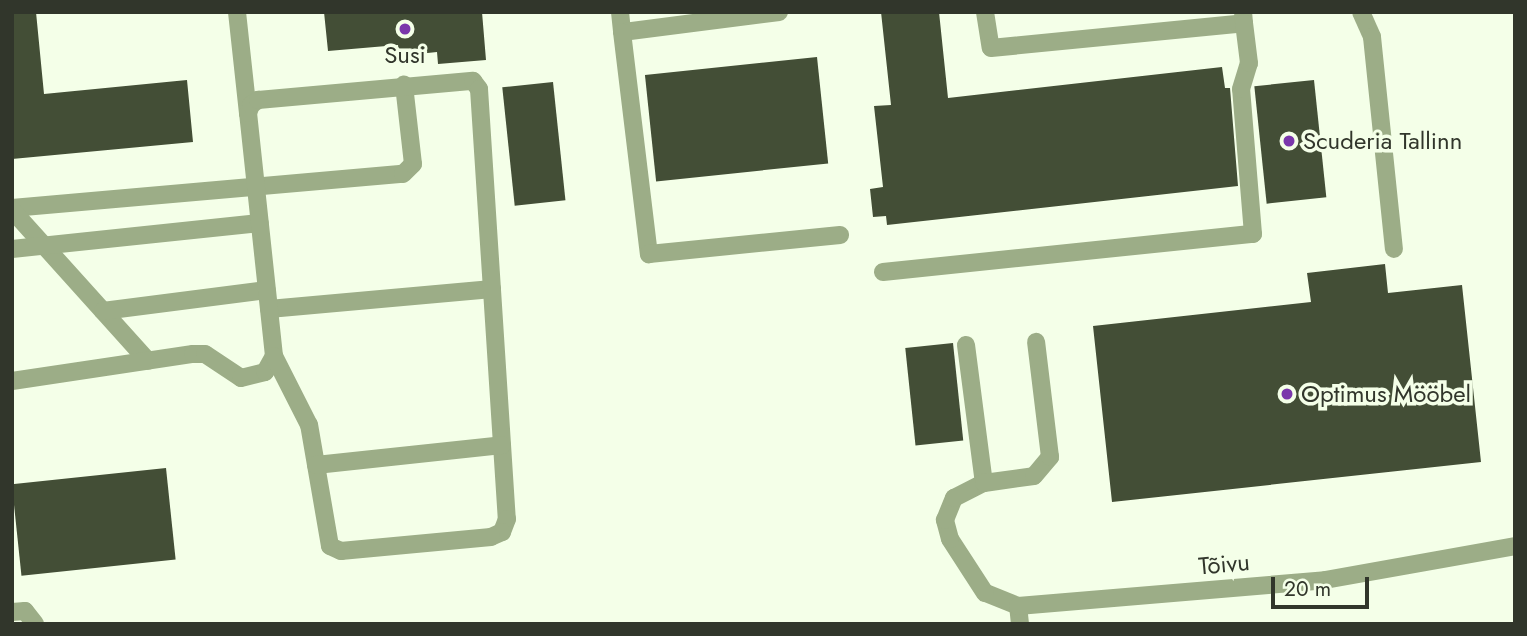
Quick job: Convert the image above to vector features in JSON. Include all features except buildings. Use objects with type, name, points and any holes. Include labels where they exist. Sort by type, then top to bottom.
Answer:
[{"type":"street","points":[[237,12],[274,356],[305,411],[330,546],[341,551],[491,537],[502,532],[507,519],[479,89],[473,81],[463,79],[258,100],[248,113]]},
{"type":"street","points":[[620,12],[649,254],[840,235]]},
{"type":"street","points":[[622,32],[779,12]]},
{"type":"street","points":[[883,272],[1253,233],[1241,89],[1249,63],[1244,18],[991,48],[985,12]]},
{"type":"street","points":[[1361,12],[1372,37],[1394,249]]},
{"type":"street","points":[[12,209],[409,171],[413,164],[404,85]]},
{"type":"street","points":[[12,209],[148,361]]},
{"type":"street","points":[[12,249],[260,223]]},
{"type":"street","points":[[269,309],[492,289]]},
{"type":"street","points":[[103,311],[267,290]]},
{"type":"street","points":[[1019,615],[985,593],[950,539],[945,520],[954,498],[984,483],[1034,476],[1049,457],[1036,342]]},
{"type":"street","points":[[966,345],[984,483]]},
{"type":"street","points":[[12,381],[205,354],[241,378],[265,372],[274,356]]},
{"type":"street","points":[[316,465],[502,445]]},
{"type":"street","name":"Tõivu","points":[[1019,615],[1325,580],[1515,546]]},
{"type":"street","points":[[12,612],[25,611],[34,624]]},
{"type":"place","name":"Susi","points":[[405,29]]},
{"type":"place","name":"Scuderia Tallinn","points":[[1289,141]]},
{"type":"place","name":"Optimus Mööbel","points":[[1287,394]]}]
